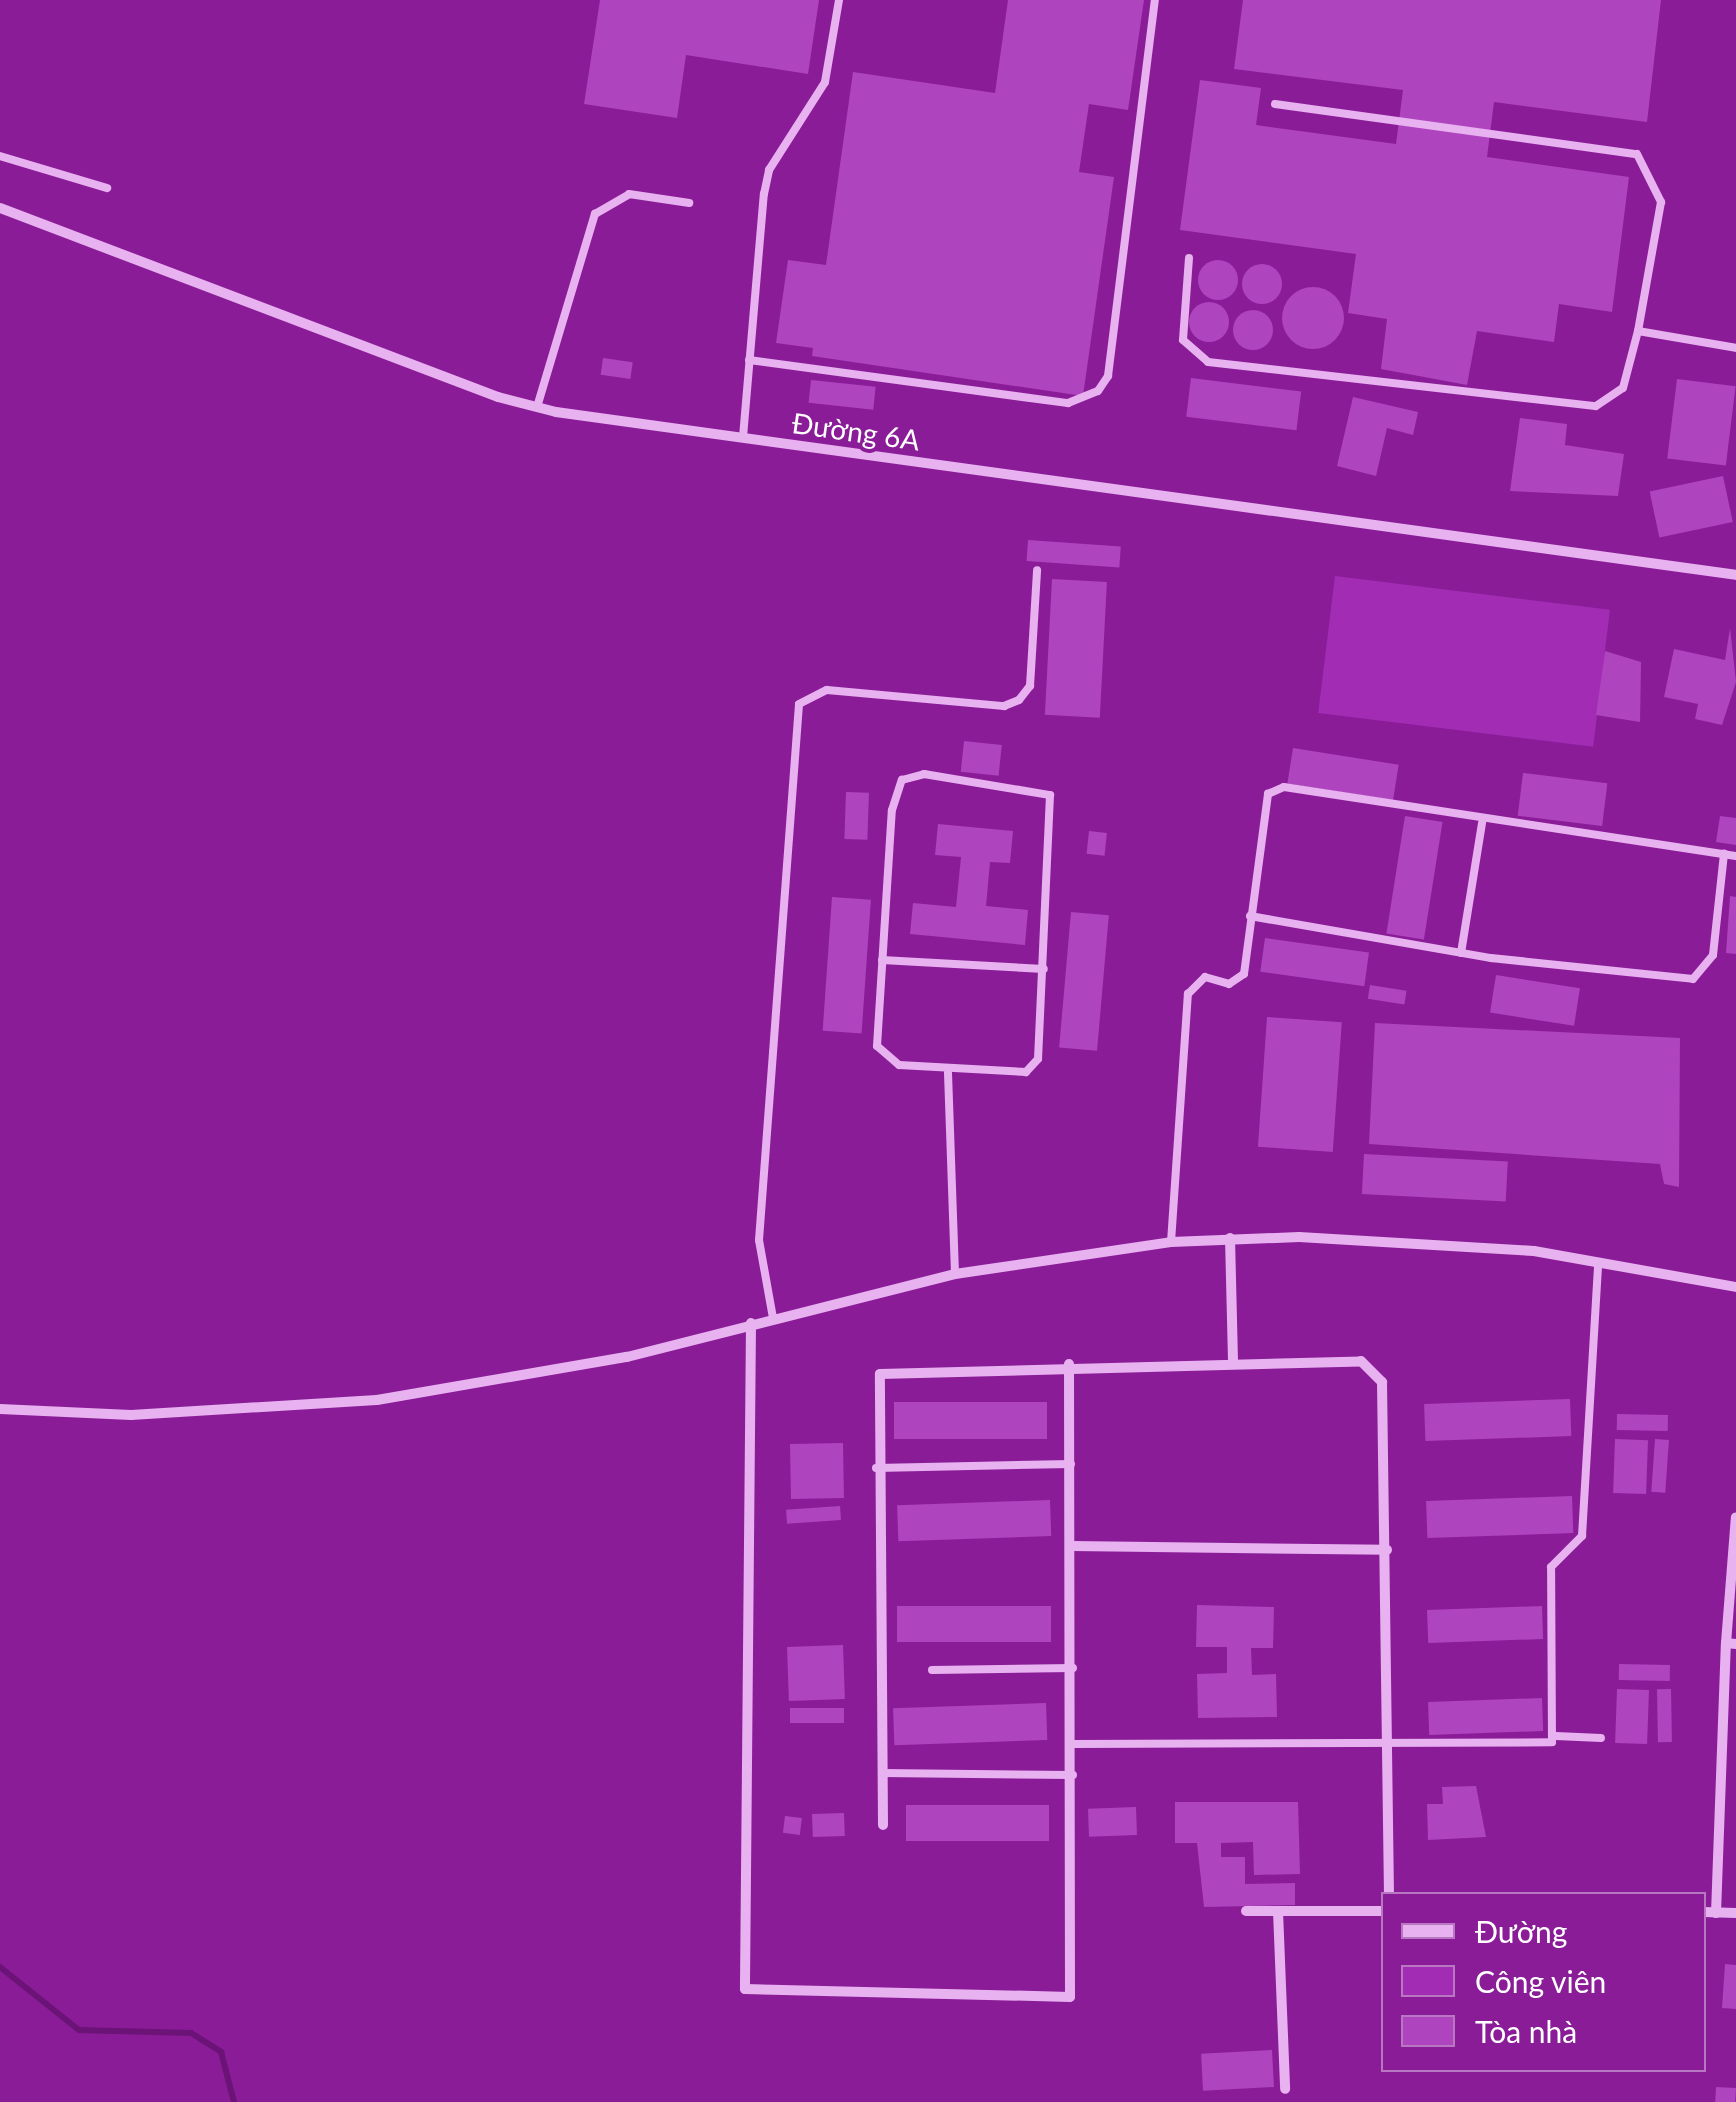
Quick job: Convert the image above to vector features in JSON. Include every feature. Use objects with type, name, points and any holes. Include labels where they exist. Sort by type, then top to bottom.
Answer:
[{"type":"street","name":"Đường 6A","points":[[0,208],[537,407],[1736,575]]},
{"type":"street","points":[[1230,1238],[1234,1360]]},
{"type":"street","points":[[0,1409],[131,1414],[377,1400],[627,1357],[955,1274],[1171,1242],[1230,1238],[1534,1252],[1736,1286]]},
{"type":"street","points":[[752,1323],[745,1989],[1070,1998],[1074,1744],[1069,1364]]},
{"type":"street","points":[[883,1825],[876,1468],[880,1374],[1069,1364],[1361,1361],[1377,1369],[1388,1550],[1389,1892]]},
{"type":"street","points":[[1716,1912],[1736,1517]]},
{"type":"street","points":[[1072,1546],[1388,1550]]},
{"type":"street","points":[[1246,1910],[1381,1911]]},
{"type":"street","points":[[1278,1911],[1284,2089]]},
{"type":"street","points":[[1706,1912],[1736,1913]]},
{"type":"lane","points":[[743,437],[769,170],[826,82],[839,0]]},
{"type":"lane","points":[[749,360],[1068,402],[1098,392],[1108,376],[1155,0]]},
{"type":"lane","points":[[1189,258],[1183,340],[1208,362],[1596,406],[1623,388],[1638,331],[1661,202],[1637,154],[1276,104]]},
{"type":"lane","points":[[0,156],[107,188]]},
{"type":"lane","points":[[537,407],[595,214],[628,194],[689,202]]},
{"type":"lane","points":[[1638,331],[1736,348]]},
{"type":"lane","points":[[773,1318],[759,1240],[799,704],[827,690],[1004,706],[1019,700],[1030,686],[1037,570]]},
{"type":"lane","points":[[924,774],[1050,794],[1044,970],[1034,1068],[948,1073],[899,1066],[876,1046],[882,960],[895,790],[924,774]]},
{"type":"lane","points":[[1171,1242],[1188,994],[1205,977],[1240,982],[1262,809],[1284,787],[1482,823],[1736,856]]},
{"type":"lane","points":[[1461,953],[1482,823]]},
{"type":"lane","points":[[1250,916],[1461,953],[1692,979],[1713,956],[1724,854]]},
{"type":"lane","points":[[882,960],[1044,970]]},
{"type":"lane","points":[[948,1073],[955,1274]]},
{"type":"lane","points":[[1556,1736],[1550,1578],[1558,1556],[1582,1536],[1598,1262]]},
{"type":"lane","points":[[876,1468],[1071,1464]]},
{"type":"lane","points":[[932,1670],[1073,1668]]},
{"type":"lane","points":[[1074,1744],[1542,1747],[1556,1736],[1601,1738]]},
{"type":"lane","points":[[882,1773],[1074,1774]]},
{"type":"green space","points":[[1335,576],[1610,610],[1593,747],[1318,713]]},
{"type":"building","points":[[600,0],[819,0],[808,74],[686,55],[677,118],[584,104]]},
{"type":"building","points":[[1008,0],[1144,0],[1128,110],[1089,104],[1079,172],[1114,177],[1083,396],[812,356],[813,348],[776,343],[788,260],[826,265],[853,72],[995,93]]},
{"type":"building","points":[[1243,0],[1661,0],[1647,122],[1494,102],[1487,157],[1629,177],[1612,312],[1559,304],[1554,342],[1477,331],[1467,385],[1381,369],[1387,319],[1348,313],[1356,254],[1180,230],[1200,80],[1261,88],[1256,125],[1396,144],[1403,90],[1234,69]]},
{"type":"building","points":[[1218,260],[1232,266],[1238,280],[1232,294],[1218,300],[1204,294],[1198,280],[1204,266]]},
{"type":"building","points":[[1262,264],[1276,270],[1282,284],[1276,298],[1262,304],[1248,298],[1242,284],[1248,270]]},
{"type":"building","points":[[1313,287],[1335,296],[1344,318],[1335,340],[1313,349],[1291,340],[1282,318],[1291,296]]},
{"type":"building","points":[[1209,302],[1223,308],[1229,322],[1223,336],[1209,342],[1195,336],[1189,322],[1195,308]]},
{"type":"building","points":[[1253,310],[1267,316],[1273,330],[1267,344],[1253,350],[1239,344],[1233,330],[1239,316]]},
{"type":"building","points":[[603,358],[633,362],[630,379],[601,375]]},
{"type":"building","points":[[1191,378],[1301,392],[1296,430],[1186,417]]},
{"type":"building","points":[[1677,379],[1736,386],[1726,466],[1667,458]]},
{"type":"building","points":[[811,380],[876,387],[873,410],[809,403]]},
{"type":"building","points":[[1353,397],[1418,412],[1413,435],[1387,428],[1376,476],[1337,466]]},
{"type":"building","points":[[1520,418],[1567,424],[1565,445],[1624,454],[1618,496],[1510,491]]},
{"type":"building","points":[[1723,476],[1733,522],[1659,538],[1650,492]]},
{"type":"building","points":[[1028,540],[1121,546],[1119,567],[1027,561]]},
{"type":"building","points":[[1052,579],[1107,582],[1100,718],[1045,715]]},
{"type":"building","points":[[1730,628],[1736,682],[1722,725],[1695,719],[1698,704],[1664,697],[1674,649],[1725,660]]},
{"type":"building","points":[[1605,651],[1641,662],[1640,722],[1596,715]]},
{"type":"building","points":[[964,741],[1002,745],[999,776],[961,772]]},
{"type":"building","points":[[1293,748],[1399,765],[1393,800],[1287,784]]},
{"type":"building","points":[[1523,773],[1607,783],[1602,826],[1518,816]]},
{"type":"building","points":[[846,792],[869,793],[867,840],[844,839]]},
{"type":"building","points":[[1405,816],[1443,822],[1424,939],[1386,934]]},
{"type":"building","points":[[1720,816],[1736,818],[1736,845],[1716,842]]},
{"type":"building","points":[[938,824],[1013,831],[1010,863],[990,862],[986,906],[1028,910],[1025,945],[910,934],[913,903],[956,907],[961,857],[935,855]]},
{"type":"building","points":[[1089,831],[1107,833],[1104,856],[1087,854]]},
{"type":"building","points":[[1730,896],[1736,897],[1736,954],[1726,953]]},
{"type":"building","points":[[832,897],[871,900],[862,1033],[823,1031]]},
{"type":"building","points":[[1071,912],[1109,915],[1097,1051],[1059,1047]]},
{"type":"building","points":[[1265,938],[1369,953],[1364,986],[1260,972]]},
{"type":"building","points":[[1496,975],[1580,988],[1574,1026],[1490,1013]]},
{"type":"building","points":[[1370,985],[1407,991],[1404,1005],[1368,999]]},
{"type":"building","points":[[1267,1017],[1342,1022],[1333,1152],[1258,1147]]},
{"type":"building","points":[[1375,1023],[1680,1038],[1679,1187],[1664,1184],[1660,1164],[1369,1144]]},
{"type":"building","points":[[1364,1154],[1508,1162],[1506,1201],[1362,1194]]},
{"type":"building","points":[[1570,1399],[1571,1436],[1425,1441],[1424,1404]]},
{"type":"building","points":[[894,1402],[1047,1402],[1047,1439],[894,1439]]},
{"type":"building","points":[[1617,1414],[1668,1415],[1668,1431],[1617,1430]]},
{"type":"building","points":[[1615,1439],[1648,1440],[1646,1494],[1613,1493]]},
{"type":"building","points":[[1655,1439],[1669,1440],[1665,1493],[1651,1492]]},
{"type":"building","points":[[843,1443],[844,1498],[791,1499],[790,1444]]},
{"type":"building","points":[[1572,1496],[1573,1533],[1427,1538],[1426,1501]]},
{"type":"building","points":[[1050,1500],[1051,1536],[898,1541],[897,1505]]},
{"type":"building","points":[[840,1506],[841,1520],[787,1524],[786,1510]]},
{"type":"building","points":[[1197,1605],[1274,1607],[1273,1648],[1251,1648],[1252,1675],[1276,1674],[1277,1717],[1198,1718],[1197,1674],[1227,1673],[1227,1647],[1196,1647]]},
{"type":"building","points":[[897,1606],[1051,1606],[1051,1642],[897,1642]]},
{"type":"building","points":[[1542,1606],[1543,1639],[1428,1643],[1427,1610]]},
{"type":"building","points":[[843,1645],[845,1699],[789,1701],[787,1647]]},
{"type":"building","points":[[1619,1664],[1670,1665],[1670,1681],[1619,1680]]},
{"type":"building","points":[[1617,1689],[1649,1690],[1647,1744],[1615,1743]]},
{"type":"building","points":[[1657,1689],[1671,1689],[1672,1742],[1658,1742]]},
{"type":"building","points":[[1542,1698],[1543,1731],[1429,1735],[1428,1702]]},
{"type":"building","points":[[1046,1703],[1047,1740],[894,1745],[893,1708]]},
{"type":"building","points":[[790,1708],[844,1708],[844,1723],[790,1723]]},
{"type":"building","points":[[1476,1786],[1486,1837],[1428,1840],[1427,1804],[1443,1804],[1442,1787]]},
{"type":"building","points":[[1175,1802],[1298,1802],[1300,1874],[1254,1875],[1253,1842],[1221,1843],[1221,1857],[1245,1857],[1245,1884],[1295,1883],[1295,1905],[1204,1907],[1197,1843],[1175,1843]]},
{"type":"building","points":[[906,1805],[1049,1805],[1049,1841],[906,1841]]},
{"type":"building","points":[[1136,1807],[1137,1835],[1089,1837],[1088,1809]]},
{"type":"building","points":[[844,1813],[845,1836],[813,1837],[812,1814]]},
{"type":"building","points":[[785,1816],[802,1818],[800,1835],[783,1833]]},
{"type":"building","points":[[1725,1964],[1736,1965],[1736,2009],[1722,2008]]},
{"type":"building","points":[[1272,2050],[1274,2087],[1203,2091],[1201,2054]]},
{"type":"building","points":[[1716,2087],[1736,2088],[1735,2102],[1715,2102]]},
{"type":"waterway","points":[[0,1967],[79,2030],[191,2033],[221,2052],[234,2102]]}]
